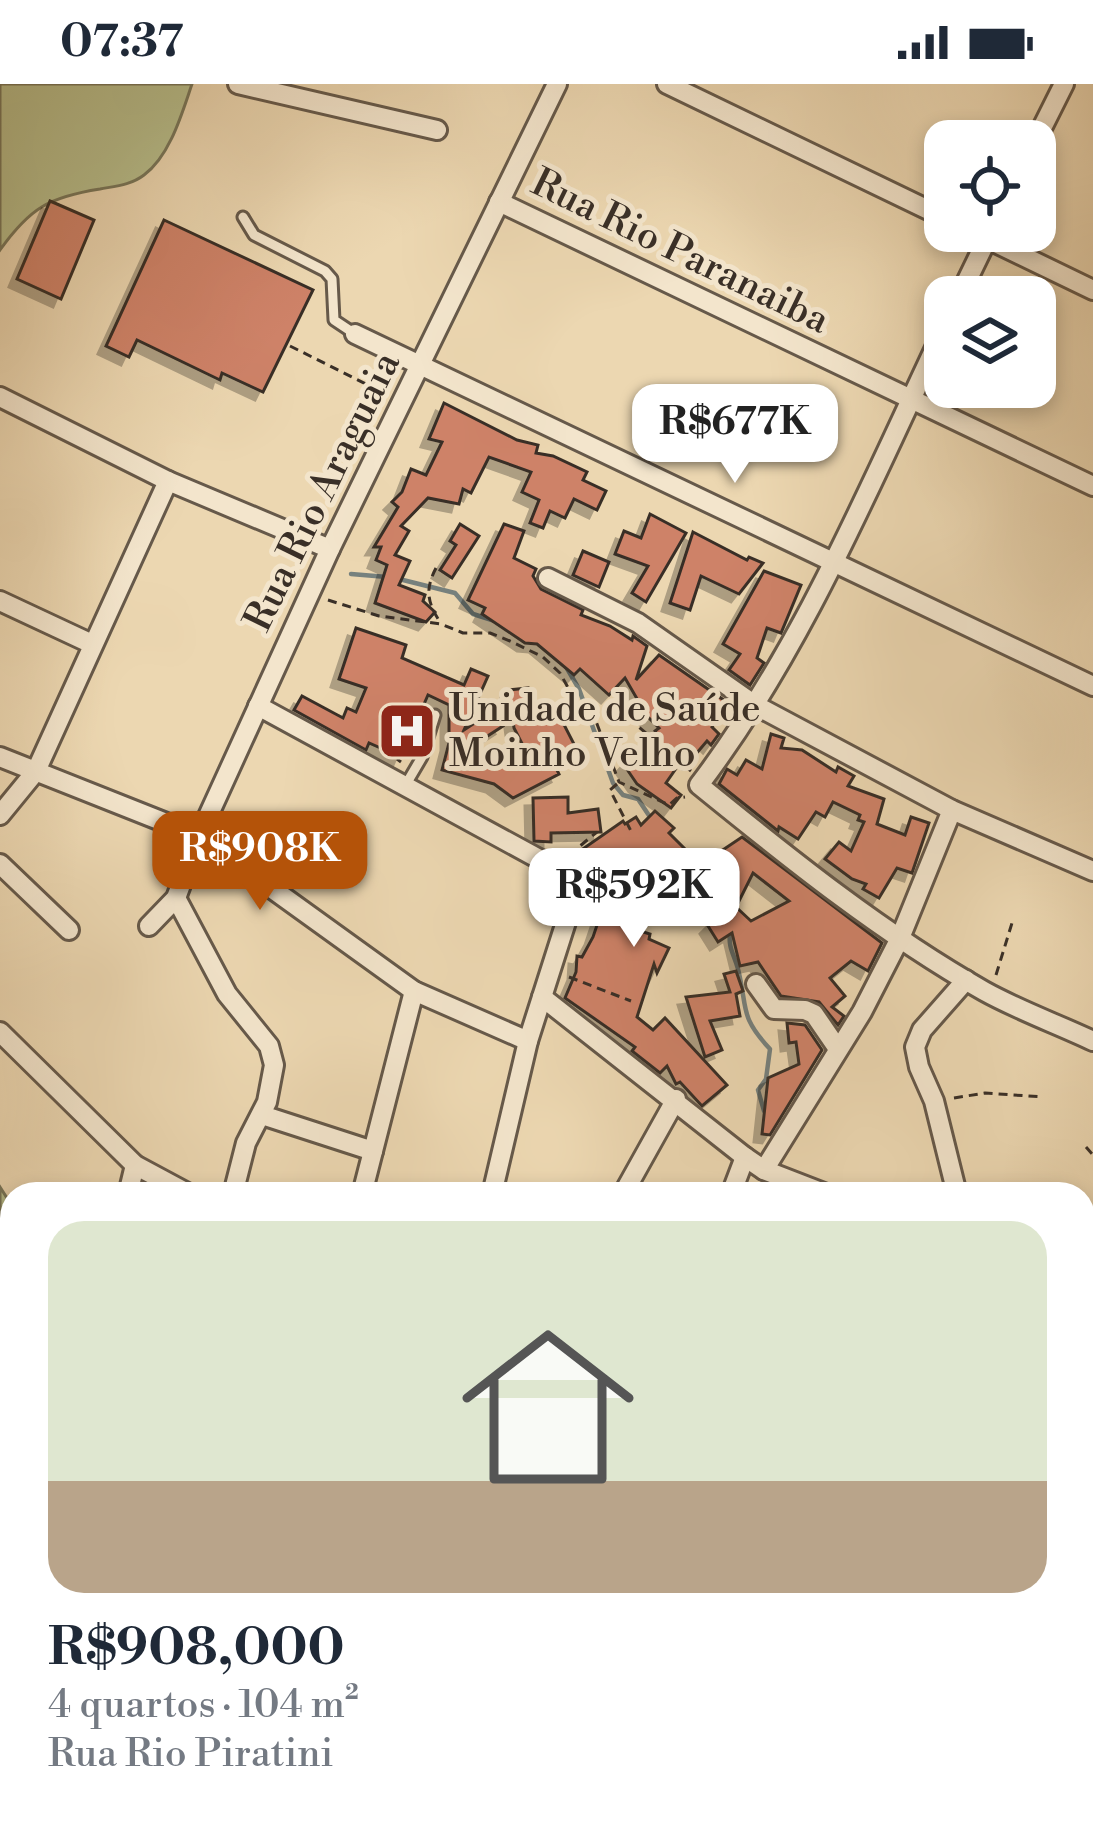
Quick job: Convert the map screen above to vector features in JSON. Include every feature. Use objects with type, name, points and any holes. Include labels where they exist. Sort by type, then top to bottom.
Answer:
[{"type":"street","points":[[238,84],[303,90],[437,130]]},
{"type":"street","name":"Rua Rio Araguaia","points":[[149,926],[176,898],[330,549],[557,84]]},
{"type":"street","points":[[667,84],[924,208]]},
{"type":"street","points":[[1046,120],[1064,84]]},
{"type":"street","name":"Rua Rio Paranaiba","points":[[499,202],[1093,486]]},
{"type":"street","points":[[1018,252],[1093,290]]},
{"type":"street","points":[[355,334],[1093,686]]},
{"type":"street","points":[[924,370],[833,562],[755,705],[697,787],[899,938],[989,994],[1093,1041]]},
{"type":"street","points":[[0,397],[168,481],[330,549]]},
{"type":"street","points":[[0,815],[36,771],[168,481]]},
{"type":"street","points":[[548,578],[638,623],[755,705],[952,810],[1093,871]]},
{"type":"street","points":[[0,601],[92,644]]},
{"type":"street","points":[[257,706],[552,866],[568,885],[572,903],[528,1041],[495,1182]]},
{"type":"street","points":[[0,757],[200,836],[414,992],[528,1041]]},
{"type":"street","points":[[764,1169],[899,938],[952,810]]},
{"type":"street","points":[[0,864],[69,930]]},
{"type":"street","points":[[176,898],[226,994],[269,1046],[273,1078],[262,1115],[246,1143],[236,1182]]},
{"type":"street","points":[[954,1182],[915,1047],[922,1030],[966,980]]},
{"type":"street","points":[[756,984],[774,1009],[814,1014],[838,1049]]},
{"type":"street","points":[[365,1182],[414,992]]},
{"type":"street","points":[[542,997],[745,1157],[796,1182]]},
{"type":"street","points":[[0,1032],[135,1165],[167,1182]]},
{"type":"street","points":[[630,1182],[676,1099]]},
{"type":"street","points":[[262,1115],[373,1151]]},
{"type":"street","points":[[736,1182],[745,1157]]},
{"type":"street","points":[[131,1182],[135,1165]]},
{"type":"lane","points":[[243,217],[254,235],[325,271],[332,279],[334,320],[355,334]]},
{"type":"lane","points":[[405,786],[422,757],[435,716]]},
{"type":"path","points":[[290,346],[401,402]]},
{"type":"path","points":[[436,568],[427,585],[430,606],[441,624]]},
{"type":"path","points":[[309,594],[380,616],[441,624],[463,633],[490,633],[543,657],[560,673],[583,715],[594,716],[617,784],[669,805],[697,787],[628,718]]},
{"type":"path","points":[[617,784],[610,790],[632,833]]},
{"type":"path","points":[[552,866],[597,832]]},
{"type":"path","points":[[989,994],[1012,923]]},
{"type":"path","points":[[550,970],[632,1001]]},
{"type":"path","points":[[934,1101],[985,1094],[1043,1096]]},
{"type":"path","points":[[1086,1148],[1093,1155]]},
{"type":"green space","points":[[0,84],[192,84],[168,146],[144,175],[42,207],[0,250]]},
{"type":"building","points":[[50,201],[94,220],[61,299],[17,279]]},
{"type":"building","points":[[164,220],[313,290],[263,392],[222,373],[220,380],[137,340],[129,357],[106,346]]},
{"type":"building","points":[[444,403],[517,440],[538,445],[536,453],[587,472],[583,480],[606,491],[597,510],[574,499],[565,518],[550,511],[543,528],[530,523],[539,500],[522,492],[531,472],[489,457],[471,493],[463,489],[459,504],[428,498],[401,526],[409,531],[395,555],[410,561],[399,585],[425,595],[423,601],[435,612],[426,622],[375,603],[387,565],[376,560],[381,547],[374,547],[398,507],[392,502],[402,492],[411,469],[426,475],[442,442],[429,439]]},
{"type":"building","points":[[650,514],[686,533],[646,602],[632,593],[648,566],[615,554],[624,531],[641,538]]},
{"type":"building","points":[[460,524],[479,536],[452,578],[440,570],[456,545],[450,541]]},
{"type":"building","points":[[504,524],[524,531],[514,558],[536,569],[533,576],[541,589],[583,610],[581,615],[647,646],[636,680],[659,655],[728,703],[712,727],[719,734],[711,745],[707,741],[690,761],[684,757],[666,783],[681,795],[671,808],[637,784],[624,765],[650,737],[662,744],[655,731],[659,728],[625,678],[609,695],[580,669],[574,675],[537,644],[525,643],[482,614],[485,608],[468,600]]},
{"type":"building","points":[[693,532],[747,560],[763,563],[739,594],[701,576],[690,610],[670,603]]},
{"type":"building","points":[[583,551],[609,562],[599,587],[573,575]]},
{"type":"building","points":[[764,571],[801,585],[781,633],[767,628],[757,658],[764,663],[750,685],[729,670],[740,654],[723,644]]},
{"type":"building","points":[[356,628],[406,645],[402,658],[464,685],[471,669],[488,676],[464,730],[493,711],[503,726],[466,750],[531,761],[514,728],[509,690],[528,688],[530,710],[536,709],[538,718],[556,709],[575,746],[551,758],[559,774],[513,798],[494,784],[442,770],[449,743],[449,705],[428,695],[401,757],[369,743],[366,750],[294,710],[302,696],[343,718],[347,708],[356,712],[366,688],[339,679]]},
{"type":"building","points":[[771,734],[784,738],[781,748],[802,750],[836,772],[838,767],[854,776],[848,786],[884,799],[877,824],[905,835],[911,817],[929,823],[912,873],[897,868],[879,898],[863,889],[866,884],[825,859],[839,842],[851,851],[864,822],[858,820],[860,815],[833,802],[825,817],[816,812],[798,839],[779,827],[778,831],[719,784],[727,769],[737,775],[746,760],[762,769]]},
{"type":"building","points":[[568,797],[568,813],[598,809],[601,832],[551,833],[551,842],[534,841],[533,798]]},
{"type":"building","points":[[655,811],[674,828],[669,833],[687,851],[649,887],[662,904],[634,929],[669,948],[657,973],[654,964],[637,1017],[653,1030],[665,1018],[727,1085],[702,1106],[680,1082],[676,1084],[667,1066],[660,1073],[632,1051],[635,1047],[565,998],[577,956],[582,957],[593,937],[614,875],[593,887],[577,853],[623,821],[636,817],[641,825]]},
{"type":"building","points":[[742,837],[882,943],[868,971],[851,961],[830,978],[845,996],[832,1007],[844,1016],[838,1025],[819,1002],[781,996],[758,962],[740,966],[732,933],[718,942],[708,926],[722,912],[693,870]],"holes":[[[753,873],[789,901],[751,921],[736,907]]]},
{"type":"building","points":[[736,971],[743,991],[736,994],[740,1016],[710,1021],[722,1050],[705,1057],[686,997],[730,992],[724,974]]},
{"type":"building","points":[[787,1023],[805,1025],[822,1050],[770,1135],[762,1134],[768,1078],[799,1064],[796,1042],[789,1043]]},
{"type":"waterway","points":[[351,574],[387,577]]},
{"type":"waterway","points":[[399,579],[455,593],[473,614],[495,621]]},
{"type":"waterway","points":[[565,665],[579,689],[613,783],[623,795],[638,799],[650,817]]},
{"type":"waterway","points":[[678,856],[706,887]]},
{"type":"waterway","points":[[730,932],[746,1012],[770,1049],[766,1079],[758,1090],[764,1111]]},
{"type":"place","name":"Unidade de Saúde Moinho Velho","points":[[407,731]]}]
